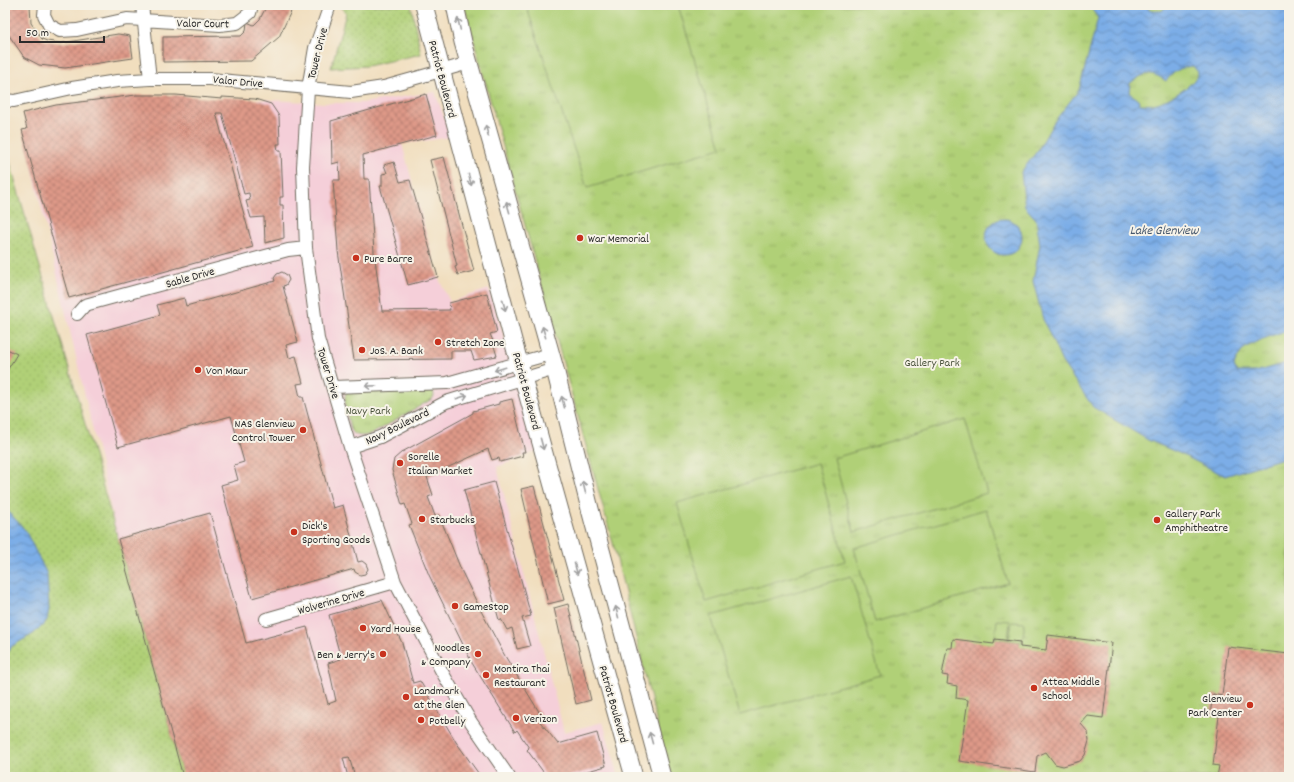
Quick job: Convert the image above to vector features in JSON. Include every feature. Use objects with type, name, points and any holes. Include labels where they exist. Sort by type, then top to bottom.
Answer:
[{"type":"main road","name":"Patriot Boulevard","points":[[424,5],[521,371],[634,777]]},
{"type":"main road","points":[[454,5],[552,362],[659,776]]},
{"type":"street","name":"Valor Court","points":[[45,5],[44,15],[49,25],[60,31],[77,30],[127,19],[220,25],[237,23],[250,13],[252,5]]},
{"type":"street","points":[[142,5],[150,79]]},
{"type":"street","name":"Tower Drive","points":[[330,5],[315,48],[308,89],[303,167],[306,248],[318,339],[350,448],[395,582],[442,672],[471,722],[509,777]]},
{"type":"street","name":"Valor Drive","points":[[5,100],[14,101],[65,89],[110,82],[150,79],[210,79],[351,92],[384,87],[469,63]]},
{"type":"street","name":"Sable Drive","points":[[77,314],[85,305],[288,250],[306,248]]},
{"type":"street","name":"Navy Boulevard","points":[[350,448],[380,437],[444,403],[521,371],[552,362]]},
{"type":"street","name":"Navy Boulevard","points":[[333,387],[447,383],[521,371]]},
{"type":"street","name":"Navy Boulevard","points":[[435,384],[444,403]]},
{"type":"street","name":"Wolverine Drive","points":[[266,619],[395,582]]},
{"type":"shaded area","points":[[435,92],[451,137],[402,144],[438,277],[450,302],[489,289],[540,450],[497,467],[564,732],[603,722],[619,777],[183,777],[118,539],[30,158],[138,110],[255,114],[255,99],[322,103],[362,103]]},
{"type":"green space","points":[[338,5],[411,5],[421,54],[367,66],[331,68],[346,13]]},
{"type":"green space","name":"Gallery Park","points":[[464,5],[1289,5],[1289,777],[670,777],[613,543]]},
{"type":"green space","points":[[526,5],[678,5],[721,148],[587,188]]},
{"type":"green space","points":[[5,145],[118,539],[183,777],[5,777]]},
{"type":"green space","name":"Navy Park","points":[[433,389],[434,396],[432,399],[372,434],[365,436],[356,435],[353,433],[349,425],[345,406],[346,392]]},
{"type":"green space","points":[[965,419],[987,493],[854,532],[834,458]]},
{"type":"green space","points":[[817,463],[845,561],[706,602],[677,503]]},
{"type":"green space","points":[[986,509],[1008,583],[875,622],[854,548]]},
{"type":"green space","points":[[851,576],[880,675],[740,715],[711,616]]},
{"type":"green space","points":[[997,620],[1010,621],[1008,640],[995,638]]},
{"type":"green space","points":[[1012,622],[1025,623],[1022,642],[1009,640]]},
{"type":"water","name":"Lake Glenview","points":[[1089,5],[1149,5],[1148,9],[1151,11],[1162,11],[1167,5],[1289,5],[1289,331],[1254,343],[1245,348],[1238,356],[1234,366],[1237,372],[1255,372],[1289,362],[1289,461],[1280,459],[1225,476],[1181,454],[1148,440],[1093,407],[1062,362],[1043,319],[1033,281],[1040,245],[1036,219],[1025,207],[1021,172],[1038,150],[1054,122],[1079,90],[1098,18]],"holes":[[[1193,66],[1198,72],[1192,83],[1186,88],[1172,97],[1158,103],[1140,104],[1138,99],[1129,93],[1130,83],[1144,75],[1156,75],[1166,81],[1175,72],[1184,67]]]},
{"type":"water","points":[[1008,219],[1017,224],[1021,230],[1021,244],[1017,250],[1008,255],[1000,255],[991,250],[987,244],[986,233],[991,224],[997,220]]},
{"type":"water","points":[[5,508],[25,530],[47,574],[49,609],[47,620],[43,625],[33,634],[12,646],[5,658]]},
{"type":"building","points":[[5,5],[30,5],[31,23],[42,39],[47,41],[61,43],[118,34],[130,36],[133,58],[65,68],[39,65],[24,57],[8,34]]},
{"type":"building","points":[[267,5],[294,5],[279,37],[251,61],[163,62],[163,37],[241,36],[246,31],[247,22],[254,25],[260,19]]},
{"type":"building","points":[[426,94],[437,135],[363,155],[364,179],[369,179],[374,252],[382,311],[450,310],[449,303],[487,293],[497,332],[490,334],[493,341],[491,341],[491,344],[493,343],[497,356],[474,360],[471,351],[451,351],[451,359],[354,360],[338,251],[333,180],[340,180],[339,162],[332,164],[331,121]]},
{"type":"building","points":[[136,95],[176,95],[222,99],[222,97],[255,99],[271,104],[279,116],[280,144],[277,144],[278,151],[281,151],[283,197],[280,197],[280,205],[283,205],[284,238],[265,243],[264,217],[251,218],[246,201],[250,200],[249,193],[244,194],[222,113],[216,113],[253,247],[69,298],[22,130],[27,129],[23,113],[56,105]]},
{"type":"building","points":[[444,157],[474,271],[458,275],[430,160]]},
{"type":"building","points":[[394,162],[400,182],[410,180],[438,277],[408,285],[380,186],[382,186],[382,174],[387,173],[384,165]]},
{"type":"building","points":[[282,272],[287,275],[289,280],[286,285],[283,286],[298,342],[286,345],[289,358],[296,356],[303,383],[297,384],[300,397],[303,397],[333,508],[343,505],[358,562],[362,561],[366,564],[368,569],[365,574],[360,575],[355,572],[354,569],[252,598],[221,485],[238,480],[234,465],[244,462],[231,416],[118,447],[87,335],[160,315],[157,305],[184,298],[186,306],[275,281],[274,278],[277,274]]},
{"type":"building","points":[[5,348],[17,354],[5,374]]},
{"type":"building","points":[[512,399],[525,452],[522,452],[523,456],[500,462],[499,458],[492,460],[488,449],[427,477],[433,495],[428,497],[435,516],[439,515],[462,572],[481,611],[505,656],[541,715],[537,718],[558,744],[597,733],[606,766],[566,777],[547,777],[527,750],[529,748],[517,730],[515,732],[472,663],[429,575],[409,525],[412,524],[405,504],[402,505],[392,470],[394,459],[402,452],[473,413],[473,411]]},
{"type":"building","points":[[494,482],[531,616],[522,618],[530,646],[517,649],[512,628],[507,630],[501,619],[499,620],[464,490]]},
{"type":"building","points":[[534,486],[564,600],[548,604],[521,489]]},
{"type":"building","points":[[210,513],[246,643],[307,627],[328,704],[336,701],[328,663],[341,659],[329,615],[382,600],[402,643],[413,683],[420,681],[456,742],[481,777],[355,777],[349,757],[343,758],[348,777],[183,777],[118,539]]},
{"type":"building","points":[[568,604],[591,700],[576,704],[554,608]]},
{"type":"building","points":[[1048,635],[1112,643],[1103,718],[1088,716],[1081,724],[1088,732],[1089,741],[1085,755],[1080,761],[1063,766],[1055,764],[1046,752],[1037,756],[1035,772],[959,761],[968,700],[956,698],[957,686],[947,684],[948,676],[942,675],[947,648],[952,648],[953,639],[994,644],[995,639],[1020,642],[1020,647],[1046,650]]},
{"type":"building","name":"Glenview Park Center","points":[[1228,647],[1289,654],[1289,777],[1217,777],[1219,766],[1213,765],[1219,716],[1210,715],[1213,694],[1222,696]]},
{"type":"place","name":"War Memorial","points":[[580,238]]},
{"type":"place","name":"Pure Barre","points":[[356,258]]},
{"type":"place","name":"Stretch Zone","points":[[438,342]]},
{"type":"place","name":"JoS. A. Bank","points":[[362,350]]},
{"type":"place","name":"Von Maur","points":[[198,370]]},
{"type":"place","name":"NAS Glenview Control Tower","points":[[303,430]]},
{"type":"place","name":"Sorelle Italian Market","points":[[400,463]]},
{"type":"place","name":"Starbucks","points":[[422,519]]},
{"type":"place","name":"Gallery Park Amphitheatre","points":[[1157,520]]},
{"type":"place","name":"Dick's Sporting Goods","points":[[294,532]]},
{"type":"place","name":"GameStop","points":[[455,606]]},
{"type":"place","name":"Yard House","points":[[363,628]]},
{"type":"place","name":"Ben & Jerry's","points":[[383,654]]},
{"type":"place","name":"Noodles & Company","points":[[478,654]]},
{"type":"place","name":"Montira Thai Restaurant","points":[[486,675]]},
{"type":"place","name":"Attea Middle School","points":[[1034,688]]},
{"type":"place","name":"Landmark at the Glen","points":[[406,697]]},
{"type":"place","name":"Glenview Park Center","points":[[1250,705]]},
{"type":"place","name":"Verizon","points":[[516,718]]},
{"type":"place","name":"Potbelly","points":[[421,720]]}]
